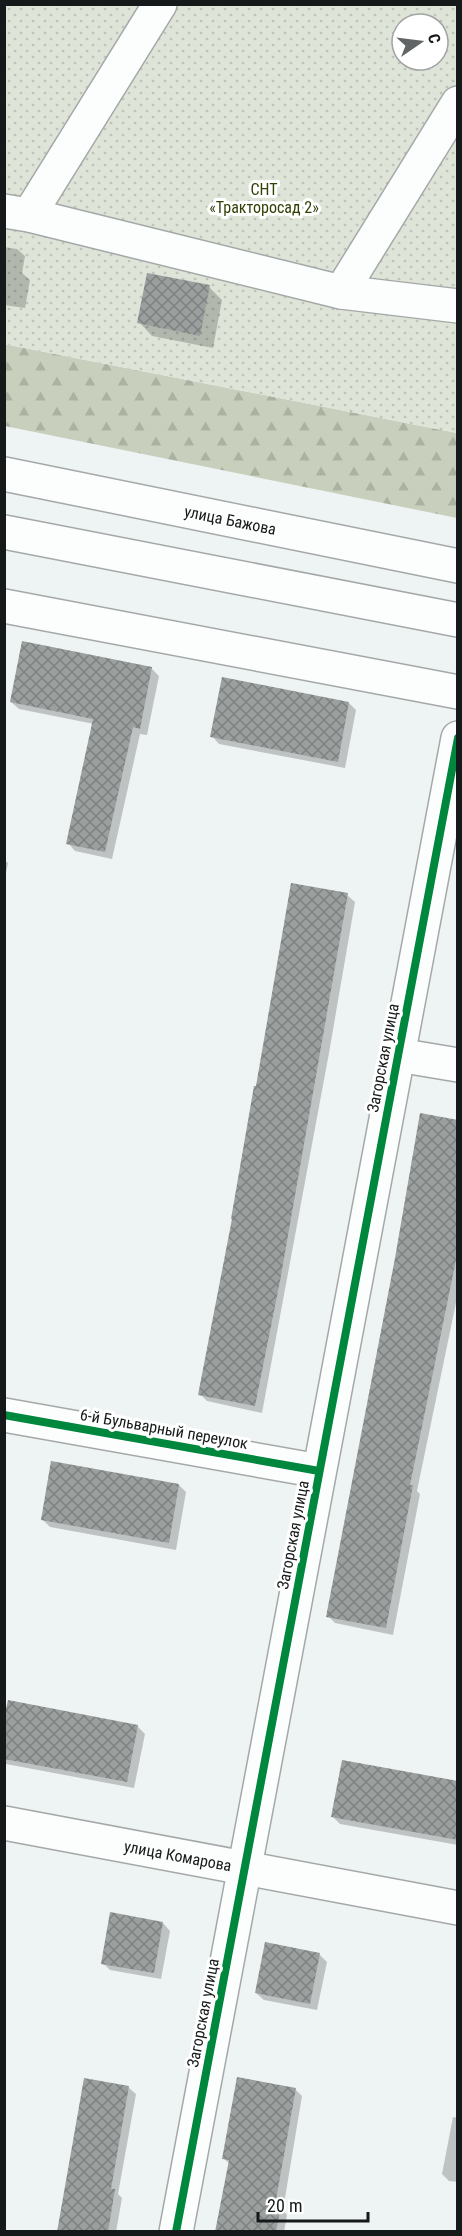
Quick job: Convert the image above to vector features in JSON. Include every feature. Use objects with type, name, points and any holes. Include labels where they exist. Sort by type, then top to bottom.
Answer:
[{"type":"street","points":[[160,4],[17,213],[341,292],[458,306]]},
{"type":"street","points":[[341,292],[458,103]]},
{"type":"street","name":"улица Бажова","points":[[4,474],[458,566]]},
{"type":"street","points":[[4,532],[458,620]]},
{"type":"street","points":[[4,606],[458,692]]},
{"type":"street","name":"Загорская улица","points":[[176,2232],[458,738]]},
{"type":"street","points":[[398,1055],[458,1065]]},
{"type":"street","name":"6-й Бульварный переулок","points":[[4,1414],[319,1471]]},
{"type":"street","name":"улица Комарова","points":[[4,1823],[458,1908]]},
{"type":"green space","name":"СНТ «Тракторосад 2»","points":[[4,5],[457,5],[457,433],[5,344]]},
{"type":"green space","points":[[4,344],[457,433],[457,518],[5,426]]},
{"type":"building","points":[[147,273],[210,285],[200,336],[137,323]]},
{"type":"building","points":[[22,641],[152,667],[140,729],[133,727],[105,852],[66,844],[93,719],[10,702]]},
{"type":"building","points":[[222,677],[349,702],[338,762],[210,737]]},
{"type":"building","points":[[291,883],[348,893],[280,1281],[255,1406],[198,1395],[232,1219]]},
{"type":"building","points":[[420,1113],[458,1120],[458,1250],[410,1485],[413,1485],[386,1628],[326,1617],[395,1258]]},
{"type":"building","points":[[51,1461],[179,1484],[169,1543],[41,1520]]},
{"type":"building","points":[[8,1700],[138,1725],[127,1782],[4,1759],[4,1717]]},
{"type":"building","points":[[342,1760],[458,1781],[458,1840],[331,1817]]},
{"type":"building","points":[[110,1912],[163,1922],[154,1973],[101,1964]]},
{"type":"building","points":[[265,1942],[320,1953],[310,2004],[255,1993]]},
{"type":"building","points":[[237,2077],[296,2088],[275,2205],[281,2206],[276,2232],[215,2232],[229,2160],[222,2159]]},
{"type":"building","points":[[84,2078],[129,2086],[111,2189],[115,2189],[108,2232],[57,2232]]},
{"type":"cycle path","points":[[176,2232],[458,738]]},
{"type":"cycle path","points":[[4,1415],[319,1471]]}]
